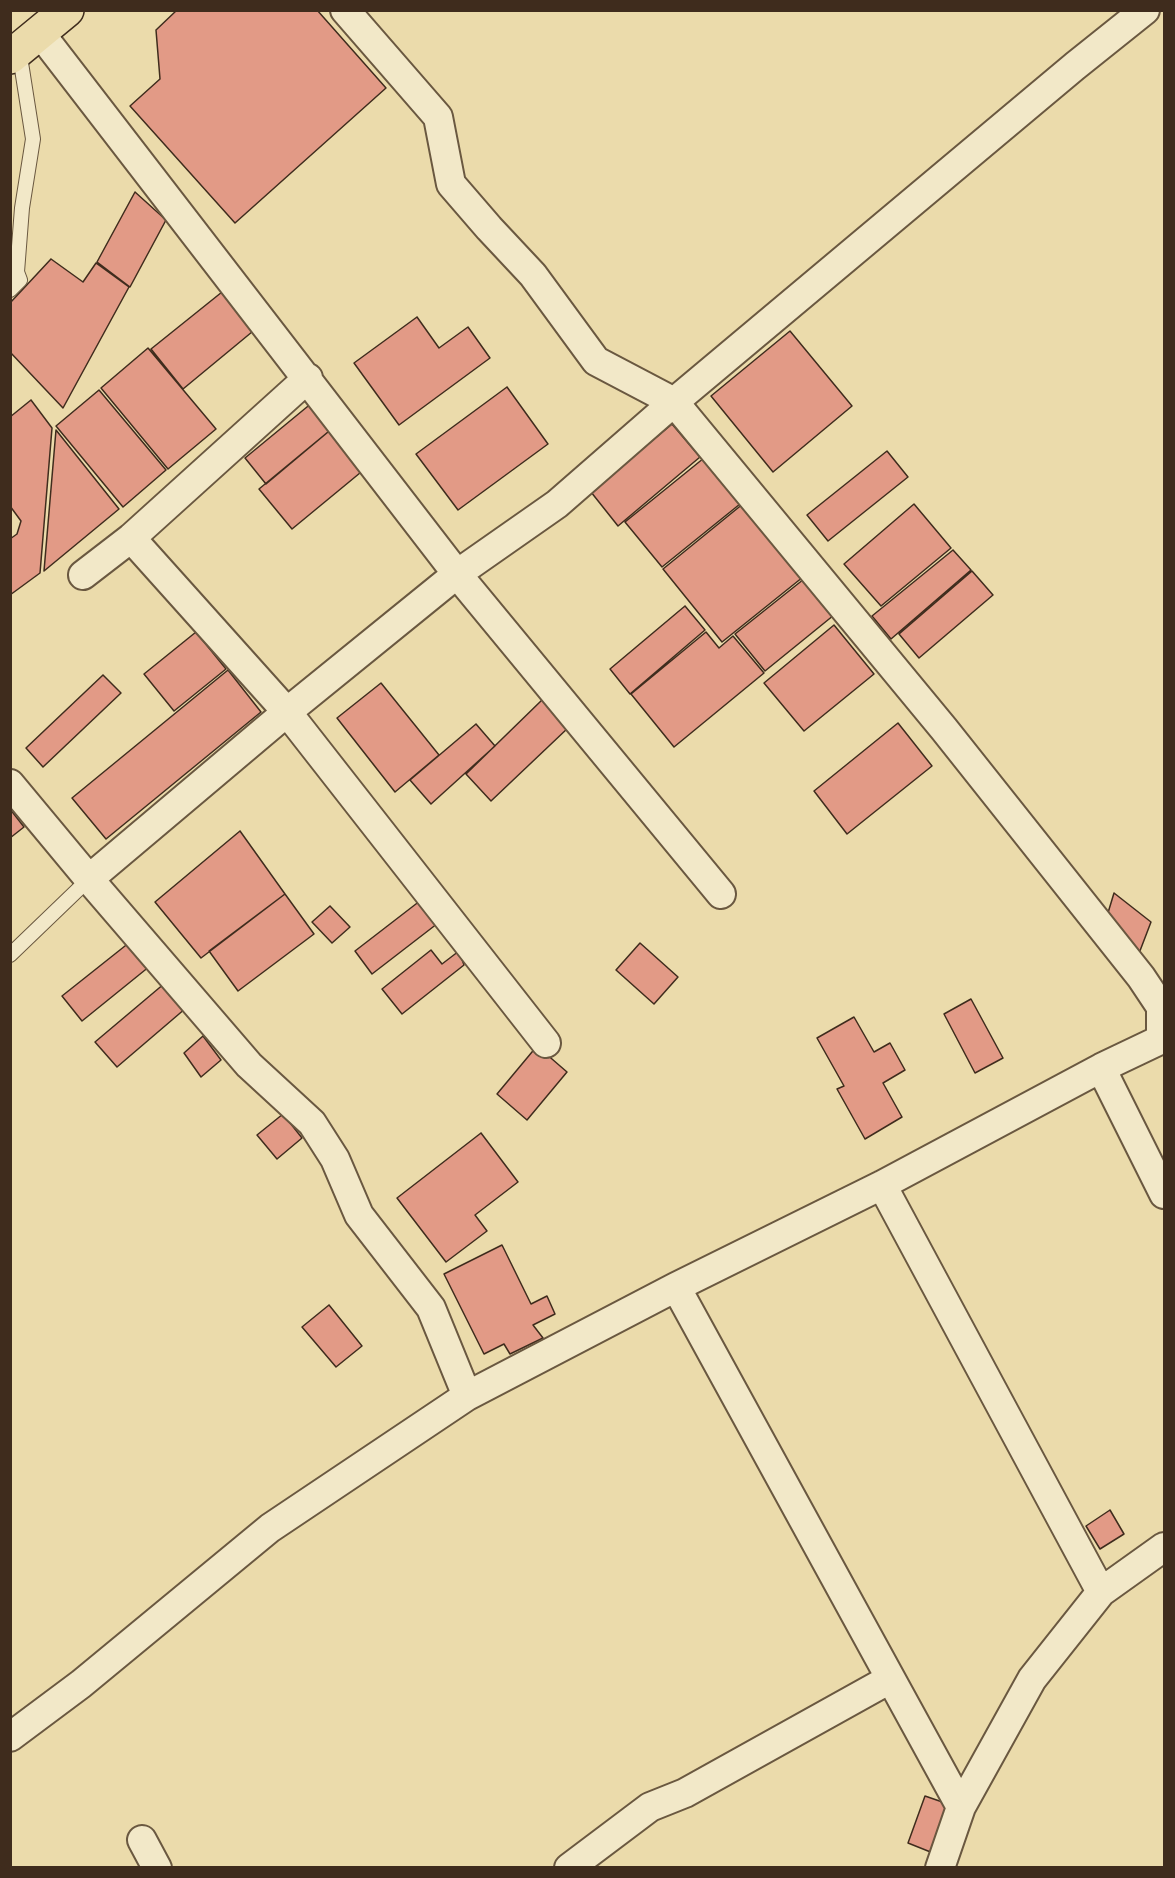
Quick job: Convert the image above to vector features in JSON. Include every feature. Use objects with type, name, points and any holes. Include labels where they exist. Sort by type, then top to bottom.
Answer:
[{"type":"highway","points":[[23,47],[67,10]]},
{"type":"street","points":[[10,1737],[81,1684],[270,1528],[467,1396],[676,1287],[882,1185],[1101,1068],[1163,1039],[1161,1007],[1141,977],[944,729],[674,402],[596,361],[533,275],[451,184],[438,117],[345,10]]},
{"type":"street","points":[[88,879],[287,712],[457,574],[557,504],[674,402],[1145,10]]},
{"type":"street","points":[[23,47],[308,378],[457,574],[721,894]]},
{"type":"street","points":[[84,575],[131,538],[308,378]]},
{"type":"street","points":[[131,538],[287,712],[546,1042]]},
{"type":"street","points":[[10,784],[88,879],[249,1065],[312,1123],[335,1159],[359,1215],[431,1308],[467,1396]]},
{"type":"street","points":[[1101,1068],[1164,1194]]},
{"type":"street","points":[[882,1185],[1101,1592]]},
{"type":"street","points":[[676,1287],[961,1807]]},
{"type":"street","points":[[940,1868],[961,1807],[1032,1679],[1101,1592],[1164,1547]]},
{"type":"street","points":[[569,1868],[650,1807],[685,1793],[890,1678]]},
{"type":"street","points":[[142,1840],[157,1868]]},
{"type":"lane","points":[[10,290],[21,280],[17,272],[22,208],[33,139],[23,47]]},
{"type":"lane","points":[[10,954],[88,879]]},
{"type":"building","points":[[177,10],[317,10],[386,88],[235,223],[130,106],[160,79],[156,30]]},
{"type":"building","points":[[135,192],[166,220],[130,287],[97,262]]},
{"type":"building","points":[[51,259],[83,282],[96,263],[129,287],[63,408],[10,352],[10,303]]},
{"type":"building","points":[[227,288],[258,327],[183,389],[151,349]]},
{"type":"building","points":[[417,317],[439,348],[468,327],[490,358],[399,425],[354,363]]},
{"type":"building","points":[[790,331],[852,406],[773,472],[711,396]]},
{"type":"building","points":[[148,348],[216,429],[168,469],[101,388]]},
{"type":"building","points":[[507,387],[548,444],[458,510],[416,454]]},
{"type":"building","points":[[99,390],[166,470],[123,507],[56,426]]},
{"type":"building","points":[[31,400],[52,428],[40,573],[10,595],[10,539],[17,534],[21,521],[10,506],[10,417]]},
{"type":"building","points":[[313,402],[334,427],[266,484],[245,458]]},
{"type":"building","points":[[672,424],[700,457],[618,526],[591,492]]},
{"type":"building","points":[[334,427],[366,468],[292,529],[259,489]]},
{"type":"building","points":[[56,430],[119,509],[44,571]]},
{"type":"building","points":[[887,451],[908,477],[828,541],[807,515]]},
{"type":"building","points":[[704,458],[740,504],[662,567],[625,522]]},
{"type":"building","points":[[744,503],[803,577],[722,642],[663,569]]},
{"type":"building","points":[[914,504],[951,548],[881,606],[844,564]]},
{"type":"building","points":[[953,550],[971,570],[891,639],[872,616]]},
{"type":"building","points":[[972,571],[993,595],[919,658],[899,634]]},
{"type":"building","points":[[804,579],[834,615],[765,671],[735,634]]},
{"type":"building","points":[[685,606],[705,630],[630,694],[610,669]]},
{"type":"building","points":[[834,625],[874,674],[804,731],[764,683]]},
{"type":"building","points":[[196,632],[226,669],[174,711],[144,674]]},
{"type":"building","points":[[706,632],[719,648],[733,636],[764,673],[674,747],[631,694]]},
{"type":"building","points":[[228,670],[261,712],[106,839],[72,798]]},
{"type":"building","points":[[103,675],[121,693],[43,767],[26,748]]},
{"type":"building","points":[[381,683],[439,755],[395,792],[337,718]]},
{"type":"building","points":[[543,699],[569,727],[491,801],[466,774]]},
{"type":"building","points":[[898,723],[932,766],[847,834],[814,791]]},
{"type":"building","points":[[476,724],[495,746],[431,804],[410,780]]},
{"type":"building","points":[[10,809],[24,827],[10,838]]},
{"type":"building","points":[[240,831],[285,894],[201,958],[155,902]]},
{"type":"building","points":[[1114,893],[1151,922],[1138,956],[1104,926]]},
{"type":"building","points":[[285,894],[314,934],[238,991],[209,951]]},
{"type":"building","points":[[425,897],[442,920],[372,974],[355,951]]},
{"type":"building","points":[[330,906],[350,927],[332,943],[312,922]]},
{"type":"building","points":[[130,942],[150,966],[82,1021],[62,996]]},
{"type":"building","points":[[640,943],[678,977],[654,1004],[616,970]]},
{"type":"building","points":[[431,950],[442,964],[459,951],[464,965],[402,1014],[382,989]]},
{"type":"building","points":[[165,983],[186,1008],[117,1067],[95,1042]]},
{"type":"building","points":[[971,999],[1003,1058],[975,1073],[944,1014]]},
{"type":"building","points":[[854,1017],[874,1052],[890,1043],[905,1070],[883,1083],[902,1117],[865,1139],[837,1089],[844,1086],[817,1038]]},
{"type":"building","points":[[203,1036],[221,1060],[201,1077],[184,1053]]},
{"type":"building","points":[[537,1046],[567,1072],[527,1120],[497,1094]]},
{"type":"building","points":[[283,1114],[302,1138],[277,1159],[257,1135]]},
{"type":"building","points":[[481,1133],[518,1182],[475,1215],[487,1231],[446,1262],[397,1198]]},
{"type":"building","points":[[502,1245],[531,1304],[547,1296],[555,1314],[533,1325],[543,1338],[510,1354],[504,1344],[484,1354],[444,1274]]},
{"type":"building","points":[[329,1305],[362,1346],[336,1367],[302,1327]]},
{"type":"building","points":[[1110,1510],[1124,1534],[1100,1549],[1086,1526]]},
{"type":"building","points":[[925,1796],[951,1805],[933,1853],[908,1843]]}]
